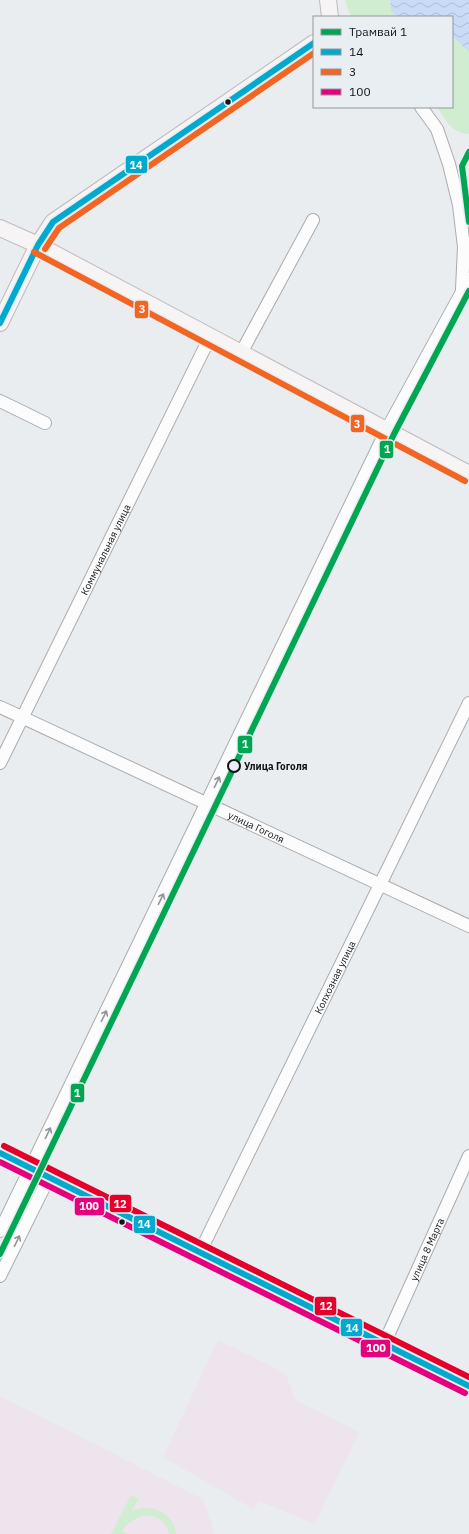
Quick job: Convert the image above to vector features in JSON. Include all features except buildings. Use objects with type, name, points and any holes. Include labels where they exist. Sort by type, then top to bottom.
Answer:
[{"type":"main road","points":[[328,0],[330,16]]},
{"type":"main road","points":[[0,323],[38,245],[53,222],[313,44]]},
{"type":"main road","points":[[0,228],[38,245],[469,474]]},
{"type":"street","points":[[0,1231],[386,431],[466,284],[464,247],[459,204],[449,164],[437,129],[422,108]]},
{"type":"street","points":[[241,353],[313,220]]},
{"type":"street","name":"Коммунальная улица","points":[[0,763],[210,336]]},
{"type":"street","points":[[0,401],[45,423]]},
{"type":"street","name":"Колхозная улица","points":[[200,1252],[469,703]]},
{"type":"street","name":"улица Гоголя","points":[[0,707],[469,926]]},
{"type":"street","points":[[0,1153],[469,1386]]},
{"type":"street","name":"улица 8 Марта","points":[[384,1344],[469,1156]]},
{"type":"street","points":[[0,1276],[49,1177]]},
{"type":"shaded area","points":[[218,1340],[285,1373],[296,1400],[359,1432],[315,1524],[259,1501],[253,1509],[163,1457]]},
{"type":"shaded area","points":[[0,1396],[203,1499],[215,1534],[0,1534]]},
{"type":"green space","points":[[345,0],[390,0],[390,5],[396,16],[351,16]]},
{"type":"green space","points":[[453,37],[469,52],[469,134],[458,132],[447,121],[438,108],[453,108]]},
{"type":"green space","points":[[131,1495],[138,1499],[132,1511],[147,1508],[160,1511],[171,1520],[176,1534],[169,1534],[166,1526],[161,1520],[148,1516],[134,1520],[127,1525],[122,1531],[128,1534],[111,1534]]},
{"type":"water","points":[[390,0],[469,0],[469,52],[453,37],[453,16],[396,16],[391,11]]},
{"type":"tram line","name":"1","points":[[469,152],[462,166],[469,222]]},
{"type":"tram line","name":"1","points":[[0,1254],[394,434],[469,291]]},
{"type":"transit line","name":"14","points":[[0,323],[38,245],[53,222],[313,44]]},
{"type":"transit line","name":"3","points":[[45,249],[59,228],[313,54]]},
{"type":"transit line","name":"3","points":[[34,252],[465,481]]},
{"type":"transit line","name":"12","points":[[4,1146],[469,1377]]},
{"type":"transit line","name":"14","points":[[0,1153],[469,1386]]},
{"type":"transit line","name":"100","points":[[0,1162],[465,1393]]},
{"type":"place","name":"Улица Гоголя","points":[[234,766]]}]
